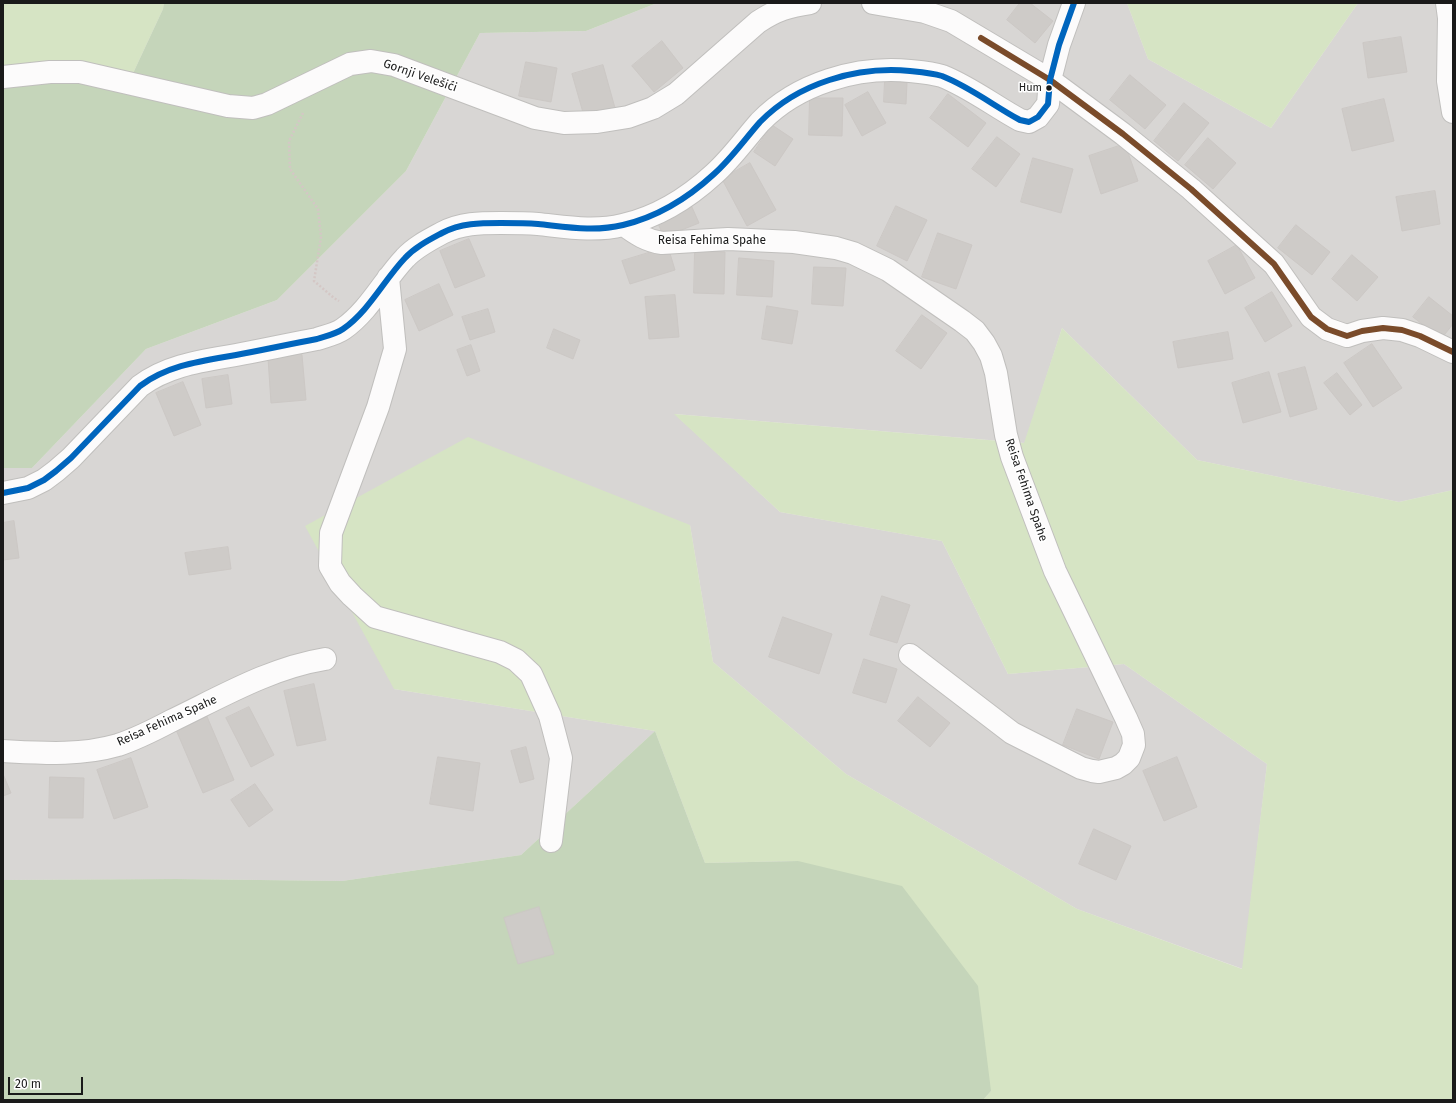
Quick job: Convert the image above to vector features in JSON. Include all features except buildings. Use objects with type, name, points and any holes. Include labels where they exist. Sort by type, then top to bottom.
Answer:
[{"type":"street","name":"Gornji Velešići","points":[[3,77],[50,72],[80,72],[228,106],[253,108],[267,104],[350,64],[366,61],[383,62],[535,118],[564,124],[597,122],[628,117],[653,108],[676,94],[765,17],[788,6],[810,3]]},
{"type":"street","points":[[873,3],[925,12],[951,22],[1050,80],[1123,134],[1191,189],[1274,264],[1311,317],[1327,329],[1346,336],[1362,331],[1383,328],[1402,330],[1420,336],[1453,352]]},
{"type":"street","points":[[3,494],[28,488],[44,480],[56,471],[71,458],[140,386],[151,377],[188,364],[317,339],[343,329],[362,312],[406,256],[424,242],[444,232],[463,225],[482,223],[536,224],[581,229],[601,229],[624,225],[657,213],[688,195],[715,173],[762,120],[788,100],[815,85],[851,74],[890,69],[916,71],[939,75],[962,85],[1020,120],[1029,122],[1038,117],[1048,104],[1050,80],[1059,46],[1074,3]]},
{"type":"street","points":[[1447,3],[1449,18],[1448,81],[1453,112]]},
{"type":"street","name":"Reisa Fehima Spahe","points":[[624,225],[639,236],[651,242],[662,243],[728,239],[762,240],[794,242],[836,248],[853,253],[888,270],[962,320],[975,331],[991,356],[1006,435],[1020,480],[1056,571],[1129,723],[1133,734],[1134,745],[1132,752],[1129,758],[1116,768],[1099,772],[1081,768],[1012,733],[910,655]]},
{"type":"street","points":[[388,278],[395,349],[378,407],[331,533],[330,566],[340,583],[375,617],[500,652],[516,660],[531,674],[550,716],[561,758],[551,841]]},
{"type":"street","name":"Reisa Fehima Spahe","points":[[3,751],[72,753],[118,745],[279,670],[305,662],[325,659]]},
{"type":"path","points":[[303,112],[289,141],[290,168],[318,209],[321,237],[314,281],[334,298],[362,312]]},
{"type":"shaded area","points":[[657,3],[1127,3],[1148,59],[1271,128],[1358,3],[1453,3],[1453,490],[1399,502],[1197,460],[1062,328],[1025,443],[675,414],[780,512],[942,541],[1008,674],[1124,664],[1267,764],[1243,969],[1077,909],[846,774],[713,662],[690,525],[394,689],[655,731],[521,855],[342,881],[176,879],[3,880],[3,468],[32,468],[146,349],[277,300],[406,171],[480,33],[586,31]]},
{"type":"green space","points":[[3,3],[164,3],[163,9],[128,84],[3,77]]},
{"type":"green space","points":[[164,3],[657,3],[586,31],[480,33],[406,171],[277,300],[146,349],[32,468],[3,468],[3,77],[128,84],[163,9]]},
{"type":"green space","points":[[1127,3],[1358,3],[1271,128],[1148,59]]},
{"type":"green space","points":[[1062,328],[1197,460],[1399,502],[1453,490],[1453,1100],[983,1100],[991,1091],[798,861],[705,863],[655,731],[394,689],[305,526],[468,437],[690,525],[713,662],[846,774],[1077,909],[1242,969],[1267,764],[1124,664],[1008,674],[942,541],[780,512],[674,414],[1024,443]]},
{"type":"green space","points":[[655,731],[705,863],[798,861],[902,886],[978,986],[991,1091],[983,1100],[3,1100],[3,880],[176,879],[342,881],[521,855]]},
{"type":"transit line","points":[[3,493],[28,488],[44,480],[56,471],[71,458],[140,386],[162,373],[198,362],[317,339],[340,331],[361,313],[397,267],[413,250],[442,233],[456,227],[471,224],[529,223],[591,229],[623,225],[648,217],[672,205],[694,191],[714,174],[760,122],[775,108],[810,87],[829,80],[870,71],[890,70],[934,74],[952,80],[1010,115],[1020,120],[1029,122],[1038,117],[1048,104],[1050,80],[1059,45],[1074,3]]},
{"type":"transit line","points":[[981,38],[1050,80],[1123,134],[1191,189],[1274,264],[1311,317],[1327,329],[1347,336],[1362,331],[1383,328],[1402,330],[1420,336],[1453,352]]},
{"type":"place","name":"Hum","points":[[1049,88]]}]
